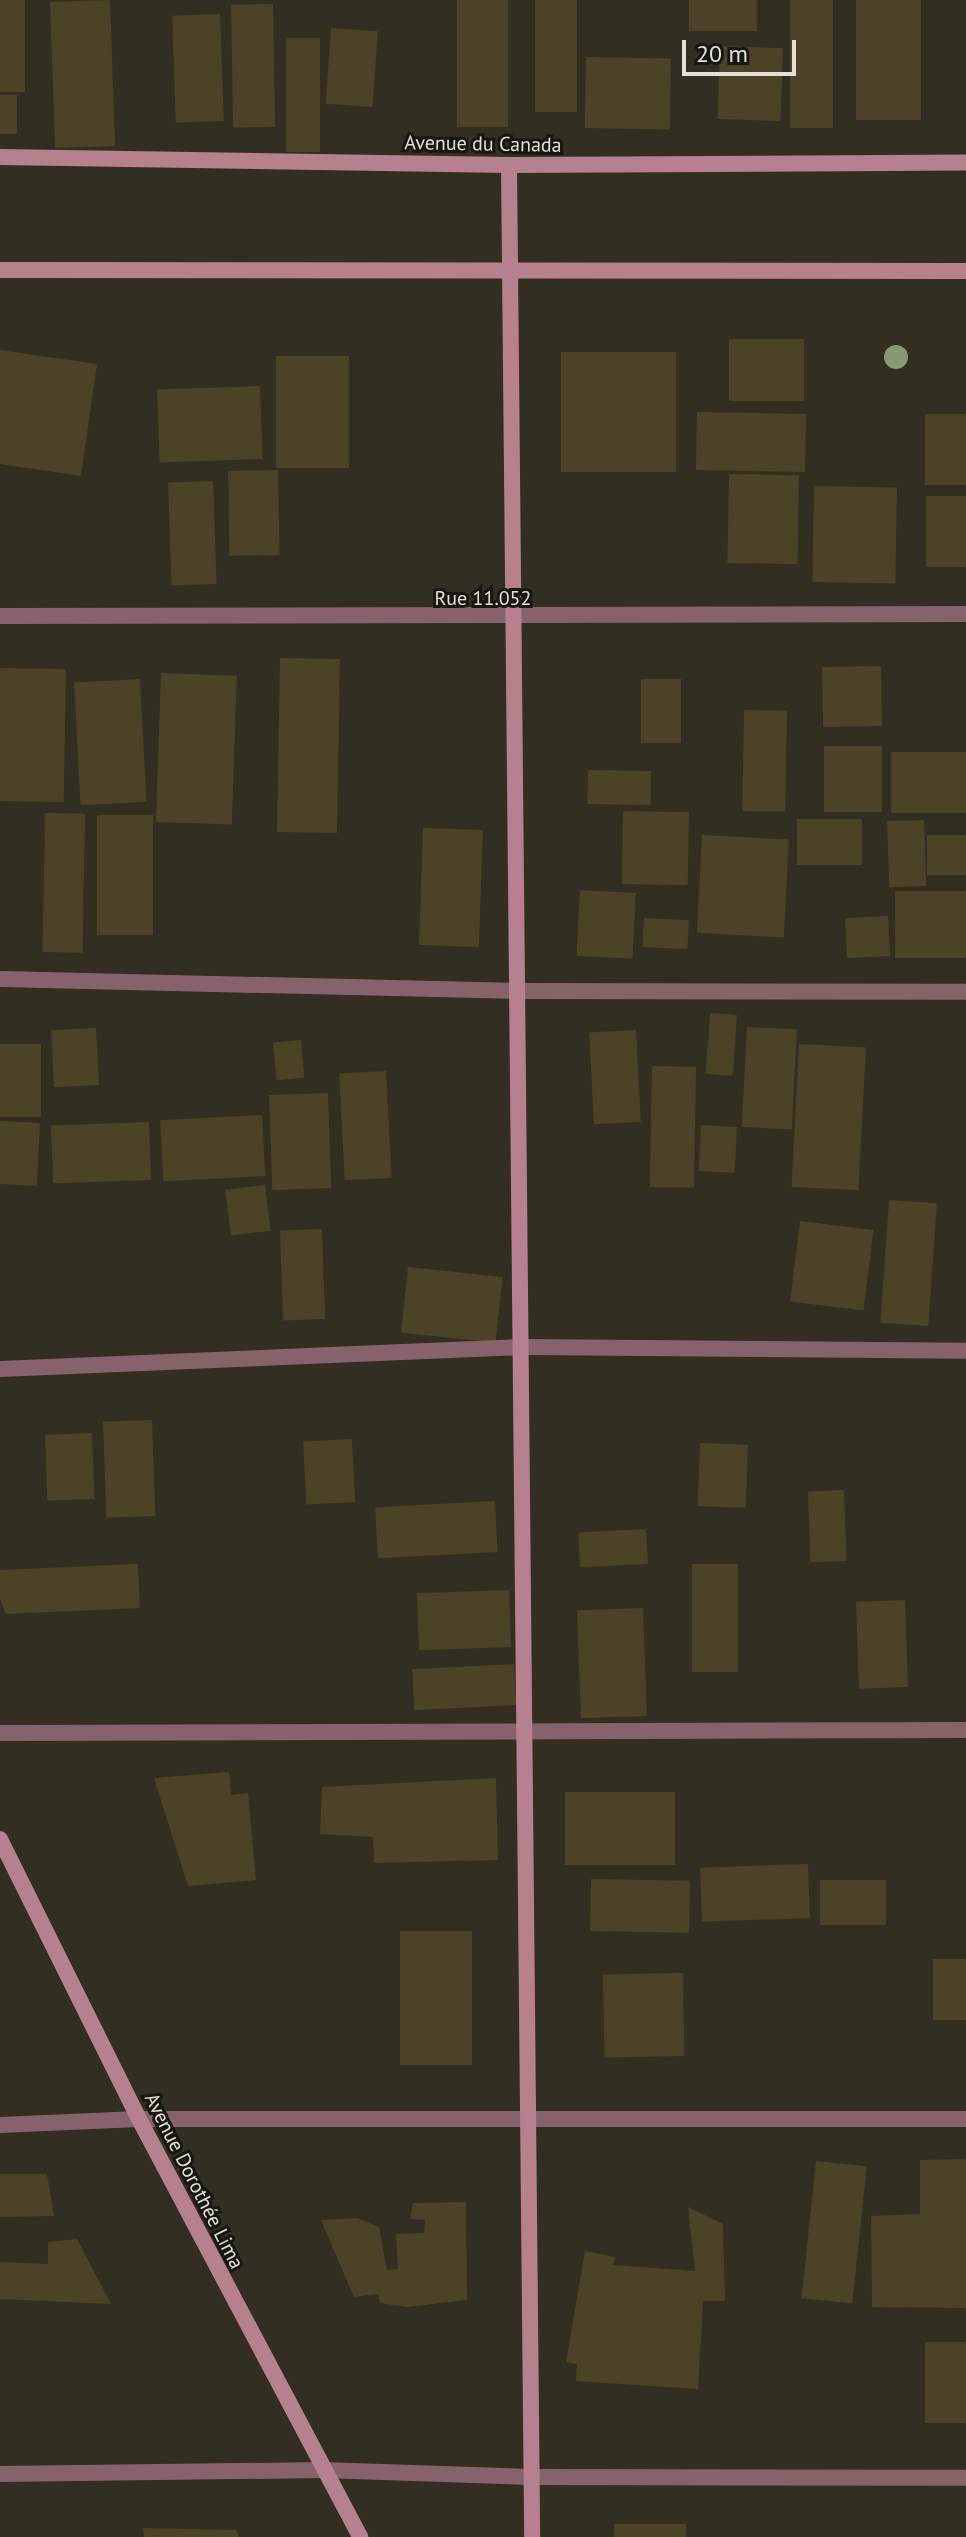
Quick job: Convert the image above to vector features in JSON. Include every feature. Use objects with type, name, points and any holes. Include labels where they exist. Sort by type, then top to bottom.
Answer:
[{"type":"main road","name":"Avenue du Canada","points":[[0,157],[509,165],[966,163]]},
{"type":"main road","points":[[509,165],[532,2119],[532,2537]]},
{"type":"main road","points":[[0,270],[511,266],[966,271]]},
{"type":"main road","name":"Avenue Dorothée Lima","points":[[0,1839],[139,2119],[360,2537]]},
{"type":"street","name":"Rue 11.052","points":[[0,616],[514,618],[966,614]]},
{"type":"street","points":[[0,979],[519,991],[966,992]]},
{"type":"street","points":[[0,1369],[523,1347],[966,1351]]},
{"type":"street","points":[[0,1733],[966,1730]]},
{"type":"street","points":[[0,2125],[139,2119],[966,2119]]},
{"type":"street","points":[[0,2474],[322,2470],[531,2477],[966,2478]]},
{"type":"building","points":[[0,0],[25,0],[25,92],[0,92]]},
{"type":"building","points":[[110,0],[115,146],[55,148],[50,2]]},
{"type":"building","points":[[457,0],[508,0],[508,127],[457,127]]},
{"type":"building","points":[[535,0],[577,0],[577,112],[535,112]]},
{"type":"building","points":[[689,0],[757,0],[757,31],[689,31]]},
{"type":"building","points":[[790,0],[833,0],[833,128],[790,128]]},
{"type":"building","points":[[856,0],[921,0],[921,120],[856,120]]},
{"type":"building","points":[[273,4],[275,127],[233,128],[231,5]]},
{"type":"building","points":[[220,14],[224,121],[176,123],[172,16]]},
{"type":"building","points":[[331,28],[378,31],[373,107],[326,104]]},
{"type":"building","points":[[286,38],[320,38],[320,152],[286,152]]},
{"type":"building","points":[[720,46],[783,48],[780,121],[717,119]]},
{"type":"building","points":[[586,57],[671,58],[670,129],[585,128]]},
{"type":"building","points":[[0,95],[17,95],[17,134],[0,134]]},
{"type":"building","points":[[729,339],[804,339],[804,401],[729,401]]},
{"type":"building","points":[[0,350],[97,364],[81,476],[0,464]]},
{"type":"building","points":[[561,352],[676,352],[676,472],[561,472]]},
{"type":"building","points":[[276,356],[349,356],[349,468],[276,468]]},
{"type":"building","points":[[260,386],[263,459],[160,463],[157,390]]},
{"type":"building","points":[[697,412],[806,414],[805,472],[696,470]]},
{"type":"building","points":[[925,414],[966,414],[966,485],[925,485]]},
{"type":"building","points":[[278,470],[279,555],[229,556],[228,471]]},
{"type":"building","points":[[729,474],[799,475],[797,564],[727,563]]},
{"type":"building","points":[[213,481],[217,584],[172,586],[168,483]]},
{"type":"building","points":[[814,486],[897,487],[895,583],[812,582]]},
{"type":"building","points":[[926,496],[966,496],[966,567],[926,567]]},
{"type":"building","points":[[280,658],[340,659],[337,833],[277,832]]},
{"type":"building","points":[[881,666],[882,726],[823,727],[822,667]]},
{"type":"building","points":[[0,668],[66,669],[64,802],[0,801]]},
{"type":"building","points":[[161,673],[237,676],[232,825],[156,822]]},
{"type":"building","points":[[140,679],[146,802],[81,805],[74,682]]},
{"type":"building","points":[[641,679],[681,679],[681,743],[641,743]]},
{"type":"building","points":[[744,710],[787,711],[785,812],[742,811]]},
{"type":"building","points":[[824,746],[882,746],[882,812],[824,812]]},
{"type":"building","points":[[891,752],[966,752],[966,813],[891,813]]},
{"type":"building","points":[[588,770],[651,771],[650,805],[587,804]]},
{"type":"building","points":[[623,811],[689,812],[688,885],[622,884]]},
{"type":"building","points":[[45,813],[85,814],[83,953],[43,952]]},
{"type":"building","points":[[97,815],[153,815],[153,935],[97,935]]},
{"type":"building","points":[[797,819],[862,819],[862,865],[797,865]]},
{"type":"building","points":[[924,820],[926,886],[889,887],[887,821]]},
{"type":"building","points":[[423,828],[483,830],[479,947],[419,945]]},
{"type":"building","points":[[702,835],[789,840],[784,937],[697,933]]},
{"type":"building","points":[[927,835],[966,835],[966,875],[927,875]]},
{"type":"building","points":[[580,890],[636,893],[632,959],[577,956]]},
{"type":"building","points":[[895,891],[966,891],[966,958],[895,958]]},
{"type":"building","points":[[888,916],[890,956],[847,958],[845,918]]},
{"type":"building","points":[[644,918],[689,920],[687,949],[642,947]]},
{"type":"building","points":[[710,1013],[737,1015],[733,1076],[706,1074]]},
{"type":"building","points":[[747,1027],[797,1030],[792,1129],[742,1127]]},
{"type":"building","points":[[96,1028],[99,1085],[54,1087],[51,1030]]},
{"type":"building","points":[[636,1030],[641,1122],[594,1124],[589,1032]]},
{"type":"building","points":[[301,1040],[304,1078],[276,1080],[273,1042]]},
{"type":"building","points":[[0,1044],[41,1044],[41,1117],[0,1117]]},
{"type":"building","points":[[799,1044],[866,1048],[858,1190],[792,1187]]},
{"type":"building","points":[[652,1066],[696,1067],[694,1188],[650,1187]]},
{"type":"building","points":[[386,1071],[392,1178],[345,1180],[339,1073]]},
{"type":"building","points":[[328,1093],[331,1188],[272,1190],[269,1095]]},
{"type":"building","points":[[262,1115],[265,1176],[163,1181],[160,1120]]},
{"type":"building","points":[[0,1121],[40,1123],[37,1186],[0,1184]]},
{"type":"building","points":[[149,1122],[151,1180],[53,1183],[51,1125]]},
{"type":"building","points":[[701,1125],[737,1127],[735,1173],[699,1171]]},
{"type":"building","points":[[265,1185],[271,1231],[231,1236],[225,1190]]},
{"type":"building","points":[[889,1200],[937,1203],[928,1326],[880,1323]]},
{"type":"building","points":[[800,1221],[873,1230],[864,1310],[790,1301]]},
{"type":"building","points":[[322,1229],[325,1319],[283,1320],[280,1230]]},
{"type":"building","points":[[408,1267],[502,1277],[496,1343],[401,1333]]},
{"type":"building","points":[[152,1420],[155,1516],[106,1518],[103,1422]]},
{"type":"building","points":[[92,1433],[94,1499],[47,1501],[45,1435]]},
{"type":"building","points":[[352,1439],[355,1502],[306,1504],[303,1442]]},
{"type":"building","points":[[700,1443],[748,1445],[746,1508],[698,1506]]},
{"type":"building","points":[[844,1490],[846,1561],[810,1562],[808,1491]]},
{"type":"building","points":[[495,1501],[498,1552],[378,1558],[375,1507]]},
{"type":"building","points":[[646,1529],[648,1564],[580,1568],[578,1533]]},
{"type":"building","points":[[138,1564],[140,1608],[6,1614],[0,1599],[0,1570]]},
{"type":"building","points":[[692,1564],[738,1564],[738,1672],[692,1672]]},
{"type":"building","points":[[509,1590],[511,1647],[419,1650],[417,1593]]},
{"type":"building","points":[[905,1600],[908,1687],[859,1689],[856,1602]]},
{"type":"building","points":[[643,1608],[647,1716],[581,1718],[577,1610]]},
{"type":"building","points":[[514,1664],[516,1705],[414,1710],[412,1669]]},
{"type":"building","points":[[229,1772],[231,1795],[248,1793],[256,1880],[188,1886],[154,1778]]},
{"type":"building","points":[[496,1778],[498,1860],[374,1863],[373,1837],[320,1834],[322,1787]]},
{"type":"building","points":[[565,1792],[675,1792],[675,1865],[565,1865]]},
{"type":"building","points":[[808,1864],[810,1918],[702,1922],[700,1868]]},
{"type":"building","points":[[591,1879],[690,1881],[689,1933],[590,1931]]},
{"type":"building","points":[[820,1880],[886,1880],[886,1925],[820,1925]]},
{"type":"building","points":[[400,1931],[472,1931],[472,2065],[400,2065]]},
{"type":"building","points":[[933,1959],[966,1959],[966,2020],[933,2020]]},
{"type":"building","points":[[683,1973],[684,2056],[604,2057],[603,1974]]},
{"type":"building","points":[[966,2159],[966,2308],[872,2307],[871,2216],[920,2214],[920,2160]]},
{"type":"building","points":[[816,2161],[867,2166],[852,2304],[802,2298]]},
{"type":"building","points":[[0,2174],[47,2174],[54,2216],[0,2217]]},
{"type":"building","points":[[466,2202],[467,2300],[407,2307],[380,2303],[378,2294],[354,2297],[321,2220],[357,2218],[379,2227],[387,2270],[398,2269],[396,2234],[424,2233],[425,2220],[410,2219],[413,2203]]},
{"type":"building","points":[[688,2207],[723,2224],[725,2301],[703,2301],[698,2389],[576,2381],[577,2364],[566,2362],[585,2251],[615,2257],[613,2265],[695,2271]]},
{"type":"building","points":[[77,2239],[111,2304],[0,2299],[0,2262],[48,2264],[48,2242]]},
{"type":"building","points":[[925,2342],[966,2342],[966,2423],[925,2423]]},
{"type":"building","points":[[614,2524],[686,2524],[686,2537],[614,2537]]},
{"type":"building","points":[[143,2528],[236,2530],[239,2537],[144,2537]]}]
